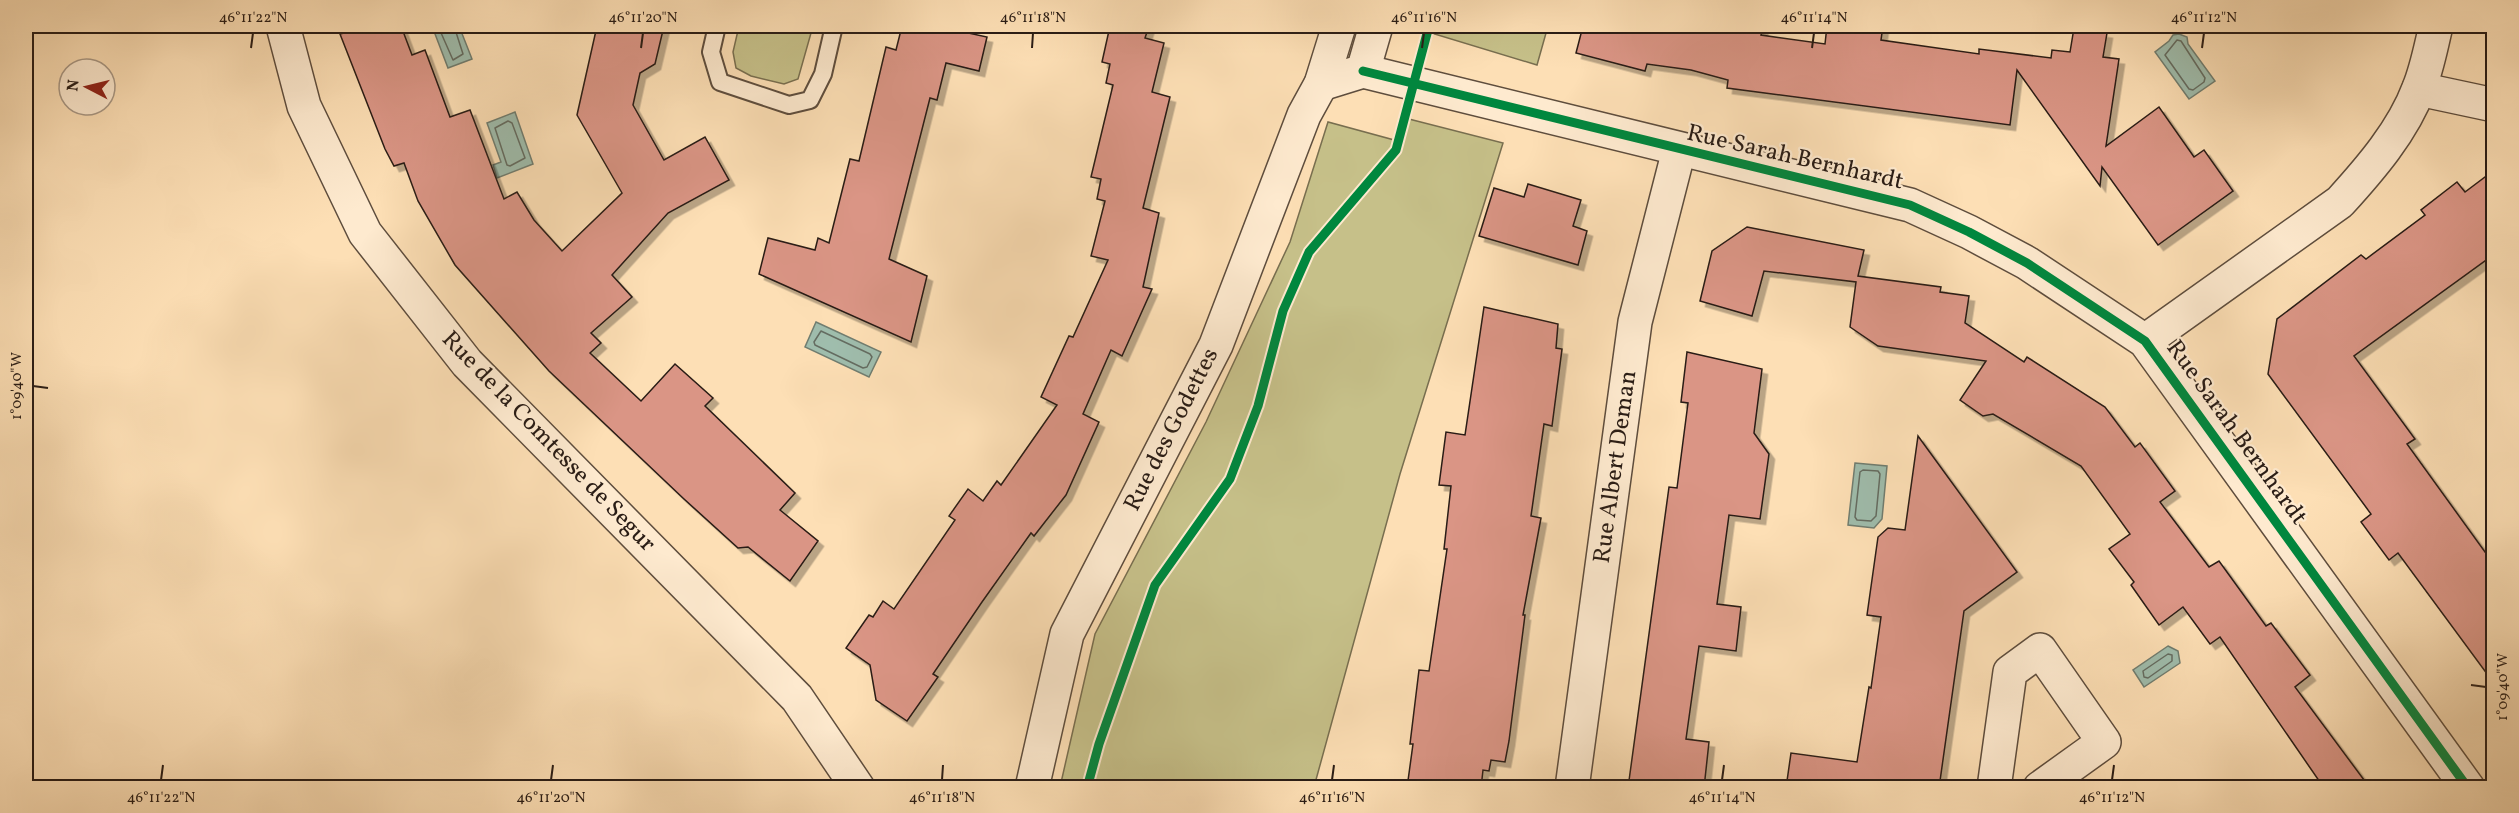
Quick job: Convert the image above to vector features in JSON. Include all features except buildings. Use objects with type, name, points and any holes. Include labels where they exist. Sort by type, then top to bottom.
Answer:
[{"type":"street","name":"Rue de la Comtesse de Segur","points":[[283,26],[304,106],[365,233],[467,363],[797,698],[858,788]]},
{"type":"street","name":"Rue des Godettes","points":[[1031,785],[1067,634],[1216,345],[1304,115],[1321,84],[1339,26]]},
{"type":"street","points":[[1321,84],[1363,71],[1376,26]]},
{"type":"street","points":[[2145,341],[2340,202],[2365,175],[2390,140],[2419,89],[2436,26]]},
{"type":"street","name":"Rue Sarah Bernhardt","points":[[1363,71],[1910,206],[1970,232],[2027,263],[2145,341],[2468,788]]},
{"type":"street","points":[[2419,89],[2493,105]]},
{"type":"street","name":"Rue Albert Deman","points":[[1572,788],[1635,322],[1679,150]]},
{"type":"street","points":[[1994,788],[2010,672],[2040,650],[2104,742],[2040,788]]},
{"type":"lane","points":[[717,26],[711,52],[720,82],[789,105],[810,100],[823,74],[834,26]]},
{"type":"shaded area","points":[[739,26],[813,26],[798,79],[784,84],[751,76],[736,68],[733,52]]},
{"type":"shaded area","points":[[1429,26],[1548,26],[1537,65],[1428,32]]},
{"type":"shaded area","points":[[1405,118],[1503,143],[1400,474],[1314,787],[1060,787],[1095,634],[1206,422],[1290,242],[1328,122],[1398,141]]},
{"type":"water","points":[[432,26],[459,26],[472,59],[448,68]]},
{"type":"water","points":[[2179,34],[2187,37],[2188,44],[2215,81],[2189,99],[2155,52],[2173,35]]},
{"type":"water","points":[[515,112],[533,164],[497,178],[493,165],[501,162],[487,123]]},
{"type":"water","points":[[816,322],[881,352],[869,377],[805,347]]},
{"type":"water","points":[[1855,463],[1887,466],[1882,519],[1874,528],[1848,525]]},
{"type":"water","points":[[2168,646],[2178,651],[2180,663],[2144,687],[2133,670]]},
{"type":"cycle path","points":[[1087,788],[1099,744],[1155,585],[1230,479],[1258,406],[1283,311],[1309,252],[1396,150],[1429,26]]},
{"type":"cycle path","points":[[1363,71],[1910,205],[1969,232],[2027,263],[2145,341],[2468,788]]}]
